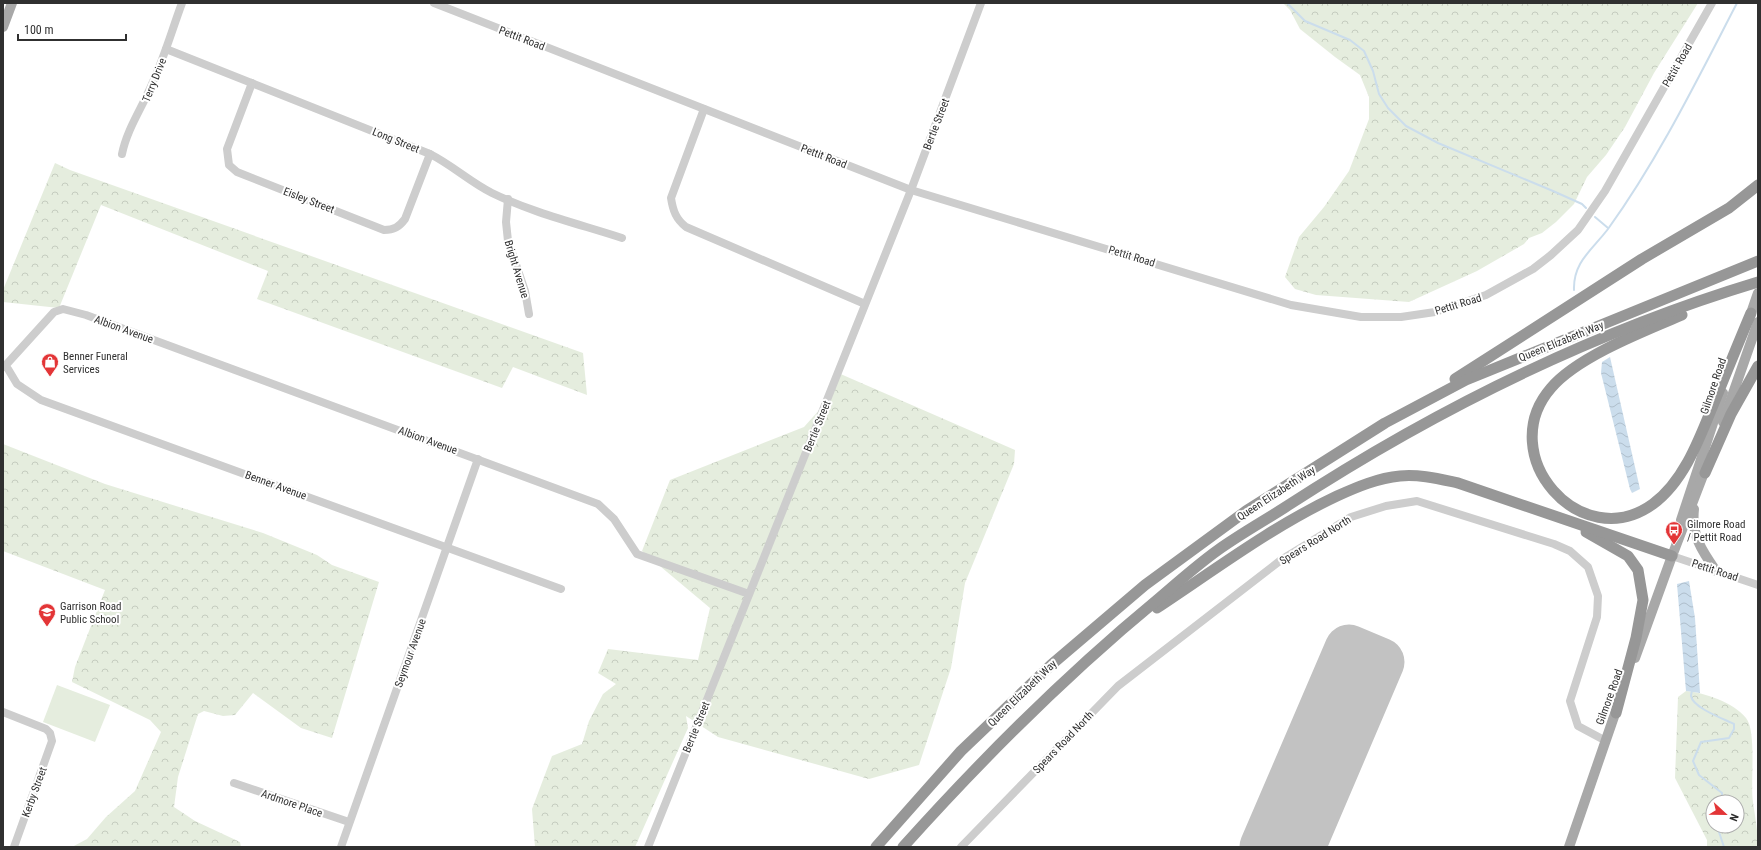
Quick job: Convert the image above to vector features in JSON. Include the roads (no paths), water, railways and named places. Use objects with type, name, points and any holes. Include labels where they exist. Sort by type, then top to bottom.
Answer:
[{"type":"highway","points":[[1385,423],[1642,259],[1729,208],[1758,185]]},
{"type":"highway","name":"Queen Elizabeth Way","points":[[876,847],[972,740],[1051,665],[1139,590],[1246,511],[1385,423],[1466,380],[1758,261]]},
{"type":"highway","points":[[1751,312],[1690,457],[1675,482],[1653,504],[1638,512],[1622,517],[1604,517],[1586,513],[1569,506],[1555,494],[1544,480],[1538,468],[1532,442],[1536,413],[1550,389],[1581,364],[1640,333],[1758,283]]},
{"type":"highway","name":"Queen Elizabeth Way","points":[[903,847],[964,778],[1102,646],[1217,551],[1325,481],[1393,441],[1496,386],[1573,349],[1718,294],[1758,283]]},
{"type":"highway","points":[[1705,473],[1731,414],[1758,366]]},
{"type":"highway","points":[[1102,646],[1279,526],[1314,507],[1364,484],[1400,476],[1435,478],[1458,483],[1672,556]]},
{"type":"highway","points":[[1556,516],[1628,556],[1638,570],[1643,600],[1636,638],[1616,713]]},
{"type":"main road","points":[[3,27],[12,3]]},
{"type":"main road","name":"Gilmore Road","points":[[1672,556],[1685,504],[1758,293]]},
{"type":"main road","name":"Gilmore Road","points":[[1569,847],[1672,556],[1705,473],[1758,322]]},
{"type":"main road","points":[[1694,501],[1693,518],[1697,541],[1716,571]]},
{"type":"street","name":"Terry Drive","points":[[122,154],[125,137],[140,112],[166,50],[182,3]]},
{"type":"street","name":"Pettit Road","points":[[434,3],[444,5],[911,190],[1291,305],[1360,317],[1401,317],[1435,312],[1486,296],[1533,268],[1551,255],[1578,230],[1605,191],[1712,3]]},
{"type":"street","name":"Bertie Street","points":[[648,847],[911,190],[981,3]]},
{"type":"street","name":"Long Street","points":[[166,50],[430,154],[450,165],[491,193],[622,238]]},
{"type":"street","name":"Eisley Street","points":[[252,83],[227,149],[229,165],[237,172],[384,230],[390,230],[399,226],[405,220],[430,154]]},
{"type":"street","points":[[704,109],[671,198],[673,211],[679,222],[686,227],[865,304]]},
{"type":"street","name":"Bright Avenue","points":[[508,199],[506,222],[508,241],[525,291],[529,314]]},
{"type":"street","name":"Albion Avenue","points":[[4,365],[54,312],[63,310],[86,315],[598,504],[614,519],[637,554],[749,594]]},
{"type":"street","name":"Benner Avenue","points":[[4,365],[17,384],[41,400],[561,589]]},
{"type":"street","name":"Seymour Avenue","points":[[341,847],[478,459]]},
{"type":"street","name":"Spears Road North","points":[[961,847],[1118,686],[1281,560],[1351,517],[1386,506],[1417,501],[1554,544],[1570,552],[1588,566],[1598,596],[1597,616],[1570,700],[1578,726],[1606,741]]},
{"type":"street","name":"Pettit Road","points":[[1672,556],[1758,585]]},
{"type":"street","name":"Kerby Street","points":[[3,712],[46,729],[51,736],[52,741],[14,847]]},
{"type":"street","name":"Ardmore Place","points":[[234,783],[349,822]]},
{"type":"water","points":[[1610,357],[1640,489],[1632,493],[1601,373],[1602,362]]},
{"type":"water","points":[[1689,581],[1695,618],[1700,693],[1686,691],[1677,584]]},
{"type":"waterway","points":[[1287,3],[1305,21],[1350,40],[1364,51],[1373,71],[1379,94],[1388,108],[1406,126],[1438,143],[1553,191],[1582,204],[1586,208]]},
{"type":"waterway","points":[[1574,290],[1575,280],[1580,264],[1627,202],[1661,147],[1737,3]]},
{"type":"waterway","points":[[1595,217],[1608,228]]},
{"type":"waterway","points":[[1692,690],[1691,696],[1697,705],[1734,724],[1734,729],[1729,738],[1701,742],[1693,761],[1699,775],[1722,794]]},
{"type":"waterway","points":[[1720,834],[1724,847]]},
{"type":"place","name":"Benner Funeral Services","points":[[50,377]]},
{"type":"place","name":"Gilmore Road / Pettit Road","points":[[1674,545]]},
{"type":"place","name":"Garrison Road Public School","points":[[47,627]]}]
